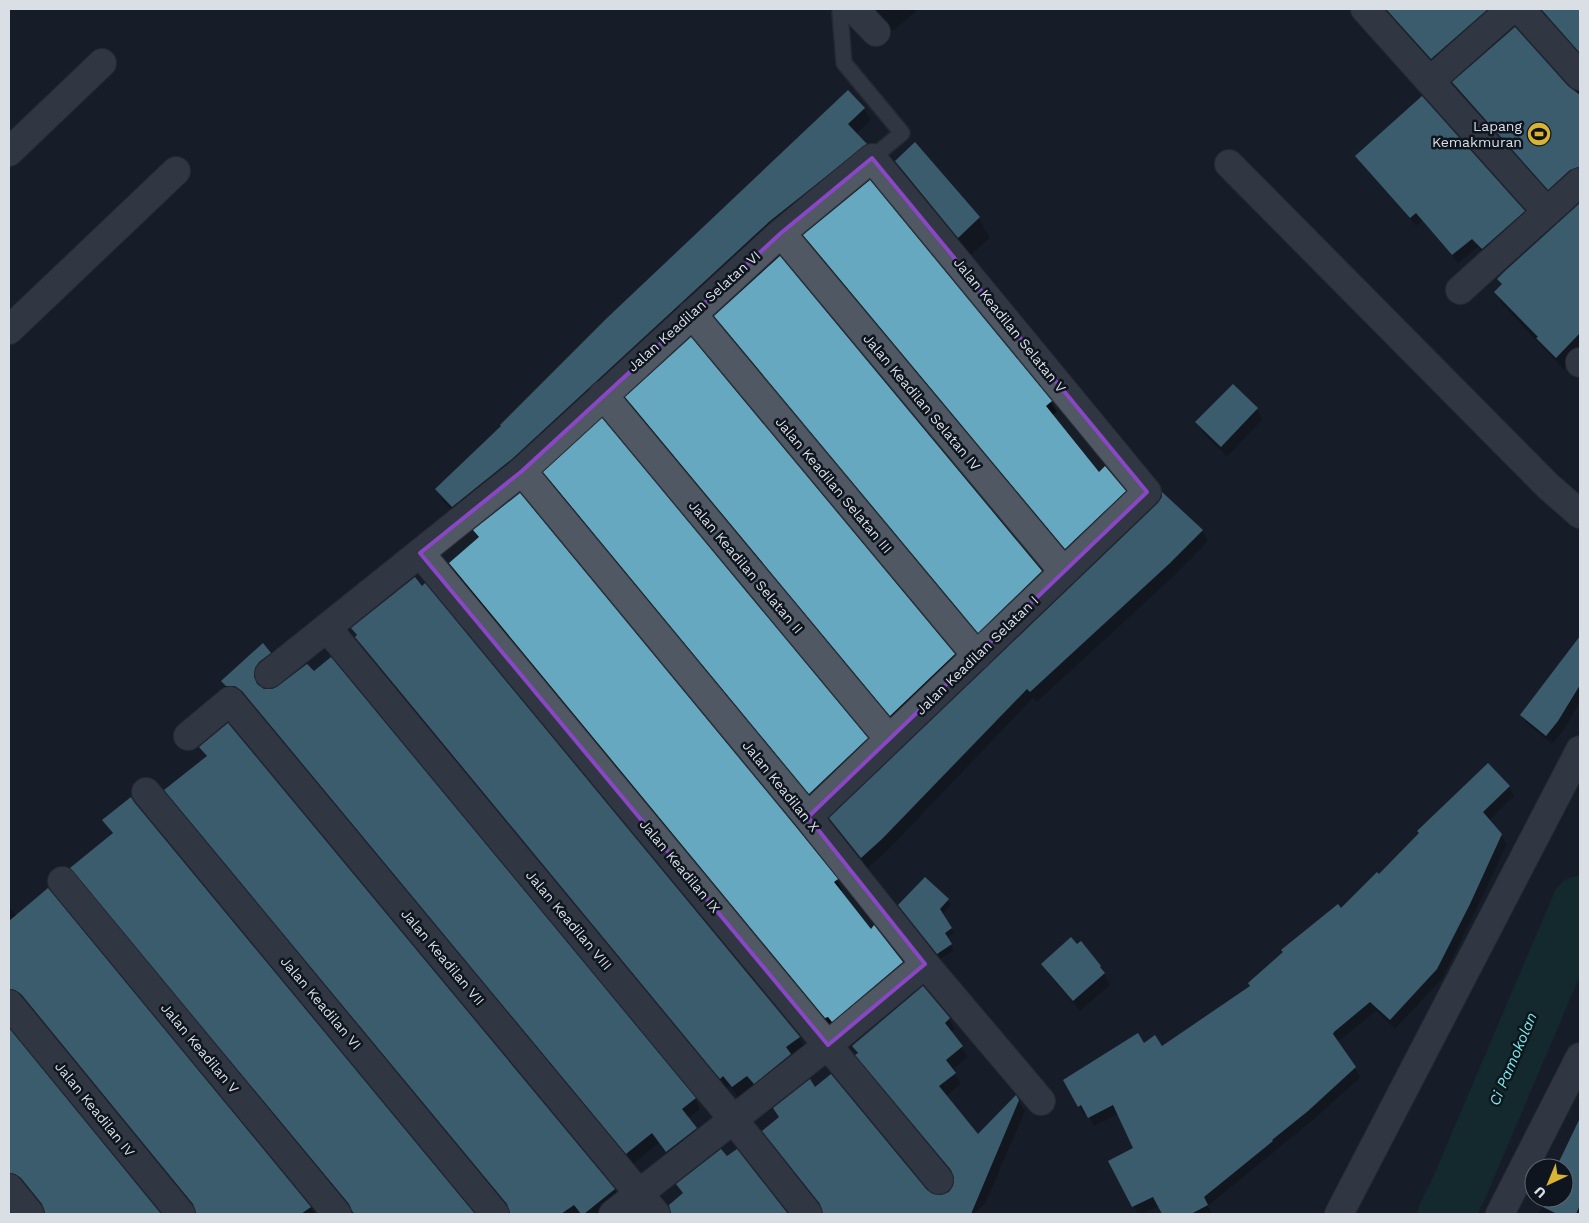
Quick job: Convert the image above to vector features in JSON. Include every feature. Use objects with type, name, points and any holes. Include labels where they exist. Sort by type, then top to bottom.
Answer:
[{"type":"street","points":[[854,9],[876,32]]},
{"type":"street","points":[[1365,9],[1547,212]]},
{"type":"street","points":[[1430,81],[1511,9]]},
{"type":"street","points":[[1520,9],[1580,76]]},
{"type":"street","points":[[9,152],[102,63]]},
{"type":"street","name":"Jalan Keadilan Selatan VI","points":[[269,674],[522,471],[781,233],[872,158]]},
{"type":"street","name":"Jalan Keadilan Selatan V","points":[[872,158],[1147,492]]},
{"type":"street","points":[[1229,164],[1548,486],[1580,514]]},
{"type":"street","points":[[9,330],[176,171]]},
{"type":"street","points":[[1460,290],[1580,182]]},
{"type":"street","name":"Jalan Keadilan Selatan IV","points":[[781,233],[1064,572]]},
{"type":"street","name":"Jalan Keadilan Selatan III","points":[[692,314],[977,656]]},
{"type":"street","name":"Jalan Keadilan Selatan II","points":[[603,395],[888,739]]},
{"type":"street","name":"Jalan Keadilan X","points":[[522,471],[808,817],[925,964],[1041,1101]]},
{"type":"street","name":"Jalan Keadilan Selatan I","points":[[808,817],[1147,492]]},
{"type":"street","name":"Jalan Keadilan IX","points":[[420,553],[939,1180]]},
{"type":"street","name":"Jalan Keadilan VIII","points":[[327,628],[733,1119],[808,1214]]},
{"type":"street","name":"Jalan Keadilan VII","points":[[188,736],[230,701],[656,1214]]},
{"type":"street","points":[[1339,1214],[1580,750]]},
{"type":"street","name":"Jalan Keadilan VI","points":[[146,792],[495,1214]]},
{"type":"street","name":"Jalan Keadilan V","points":[[62,881],[338,1214]]},
{"type":"street","points":[[613,1214],[828,1045],[925,964]]},
{"type":"street","name":"Jalan Keadilan IV","points":[[9,1004],[181,1214]]},
{"type":"street","points":[[1512,1209],[1580,1057]]},
{"type":"street","points":[[9,1188],[30,1214]]},
{"type":"lane","points":[[843,9],[840,13],[844,63],[902,133],[872,158]]},
{"type":"highlighted area","points":[[872,158],[1147,492],[808,817],[925,964],[828,1045],[420,553],[522,471],[781,233]]},
{"type":"building","points":[[1386,9],[1488,9],[1431,59]]},
{"type":"building","points":[[1541,9],[1580,9],[1580,53]]},
{"type":"building","name":"Lapang Kemakmuran","points":[[1515,27],[1568,86],[1580,95],[1580,167],[1570,170],[1548,190],[1452,82]]},
{"type":"building","points":[[848,90],[865,108],[848,124],[867,144],[770,221],[512,459],[452,507],[435,489],[501,426],[607,318]]},
{"type":"building","points":[[1422,96],[1525,211],[1482,249],[1472,239],[1452,255],[1416,213],[1410,218],[1355,156]]},
{"type":"building","points":[[915,142],[980,217],[958,238],[895,161]]},
{"type":"building","points":[[870,180],[1052,401],[1046,406],[1099,472],[1105,466],[1126,491],[1065,549],[803,235]]},
{"type":"building","points":[[1580,203],[1580,333],[1556,358],[1494,292],[1502,284],[1497,279]]},
{"type":"building","points":[[780,256],[1042,571],[978,633],[714,316]]},
{"type":"building","points":[[691,337],[955,654],[890,716],[625,397]]},
{"type":"building","points":[[1233,384],[1258,408],[1221,447],[1195,422]]},
{"type":"building","points":[[602,418],[868,738],[809,794],[543,472]]},
{"type":"building","points":[[1162,492],[1203,530],[1169,564],[1030,692],[1027,689],[882,839],[861,858],[829,818],[1158,503],[1162,497]]},
{"type":"building","points":[[520,493],[838,879],[834,882],[871,929],[874,925],[903,962],[832,1022],[828,1017],[825,1018],[449,563],[479,537],[473,530]]},
{"type":"building","points":[[415,577],[422,586],[425,583],[800,1037],[786,1047],[791,1054],[754,1084],[747,1076],[732,1087],[723,1076],[720,1079],[355,637],[357,635],[351,628]]},
{"type":"building","points":[[1580,636],[1580,685],[1558,721],[1546,736],[1520,715]]},
{"type":"building","points":[[263,643],[271,653],[259,662],[255,668],[254,676],[257,684],[264,689],[272,689],[278,686],[307,664],[314,671],[331,657],[696,1098],[682,1109],[697,1128],[666,1152],[652,1133],[626,1154],[242,691],[235,686],[226,686],[221,681]]},
{"type":"building","points":[[228,723],[615,1189],[584,1214],[581,1214],[574,1205],[561,1214],[510,1214],[507,1204],[164,790],[207,756],[199,747]]},
{"type":"building","points":[[1488,763],[1510,786],[1483,812],[1502,834],[1470,904],[1437,969],[1390,1020],[1370,1002],[1334,1032],[1333,1034],[1356,1067],[1273,1141],[1204,1197],[1208,1205],[1191,1214],[1162,1214],[1153,1197],[1132,1207],[1108,1161],[1133,1148],[1113,1105],[1088,1118],[1081,1105],[1078,1107],[1063,1080],[1138,1033],[1144,1043],[1155,1035],[1162,1046],[1250,986],[1248,983],[1283,952],[1281,950],[1338,904],[1341,908],[1377,872],[1379,874],[1419,833],[1417,831]]},
{"type":"building","points":[[131,797],[475,1214],[355,1214],[352,1211],[349,1204],[70,868],[113,833],[102,820]]},
{"type":"building","points":[[925,877],[949,899],[940,909],[952,928],[945,933],[952,944],[937,954],[898,905]]},
{"type":"building","points":[[48,888],[311,1207],[301,1214],[196,1214],[193,1204],[21,994],[9,989],[9,921]]},
{"type":"building","points":[[1071,937],[1077,944],[1081,941],[1105,973],[1073,1001],[1041,964]]},
{"type":"building","points":[[923,986],[950,1018],[945,1023],[963,1046],[946,1060],[956,1073],[939,1086],[978,1134],[1016,1095],[1019,1100],[971,1214],[823,1214],[820,1204],[762,1131],[779,1117],[773,1108],[810,1079],[815,1087],[831,1074],[927,1190],[933,1194],[941,1195],[949,1192],[953,1186],[954,1178],[951,1170],[855,1055],[858,1053],[852,1046]]},
{"type":"building","points":[[9,1028],[161,1214],[45,1214],[42,1204],[21,1178],[9,1173]]},
{"type":"building","points":[[1580,1118],[1580,1205],[1576,1214],[1557,1214],[1545,1208],[1574,1208],[1574,1158],[1561,1158]]},
{"type":"building","points":[[721,1149],[727,1156],[737,1149],[788,1214],[671,1214],[669,1205],[683,1193],[676,1184]]},
{"type":"waterway","name":"Ci Pamokolan","points":[[1446,1214],[1459,1188],[1580,904]]},
{"type":"place","name":"Lapang Kemakmuran","points":[[1539,134]]}]
